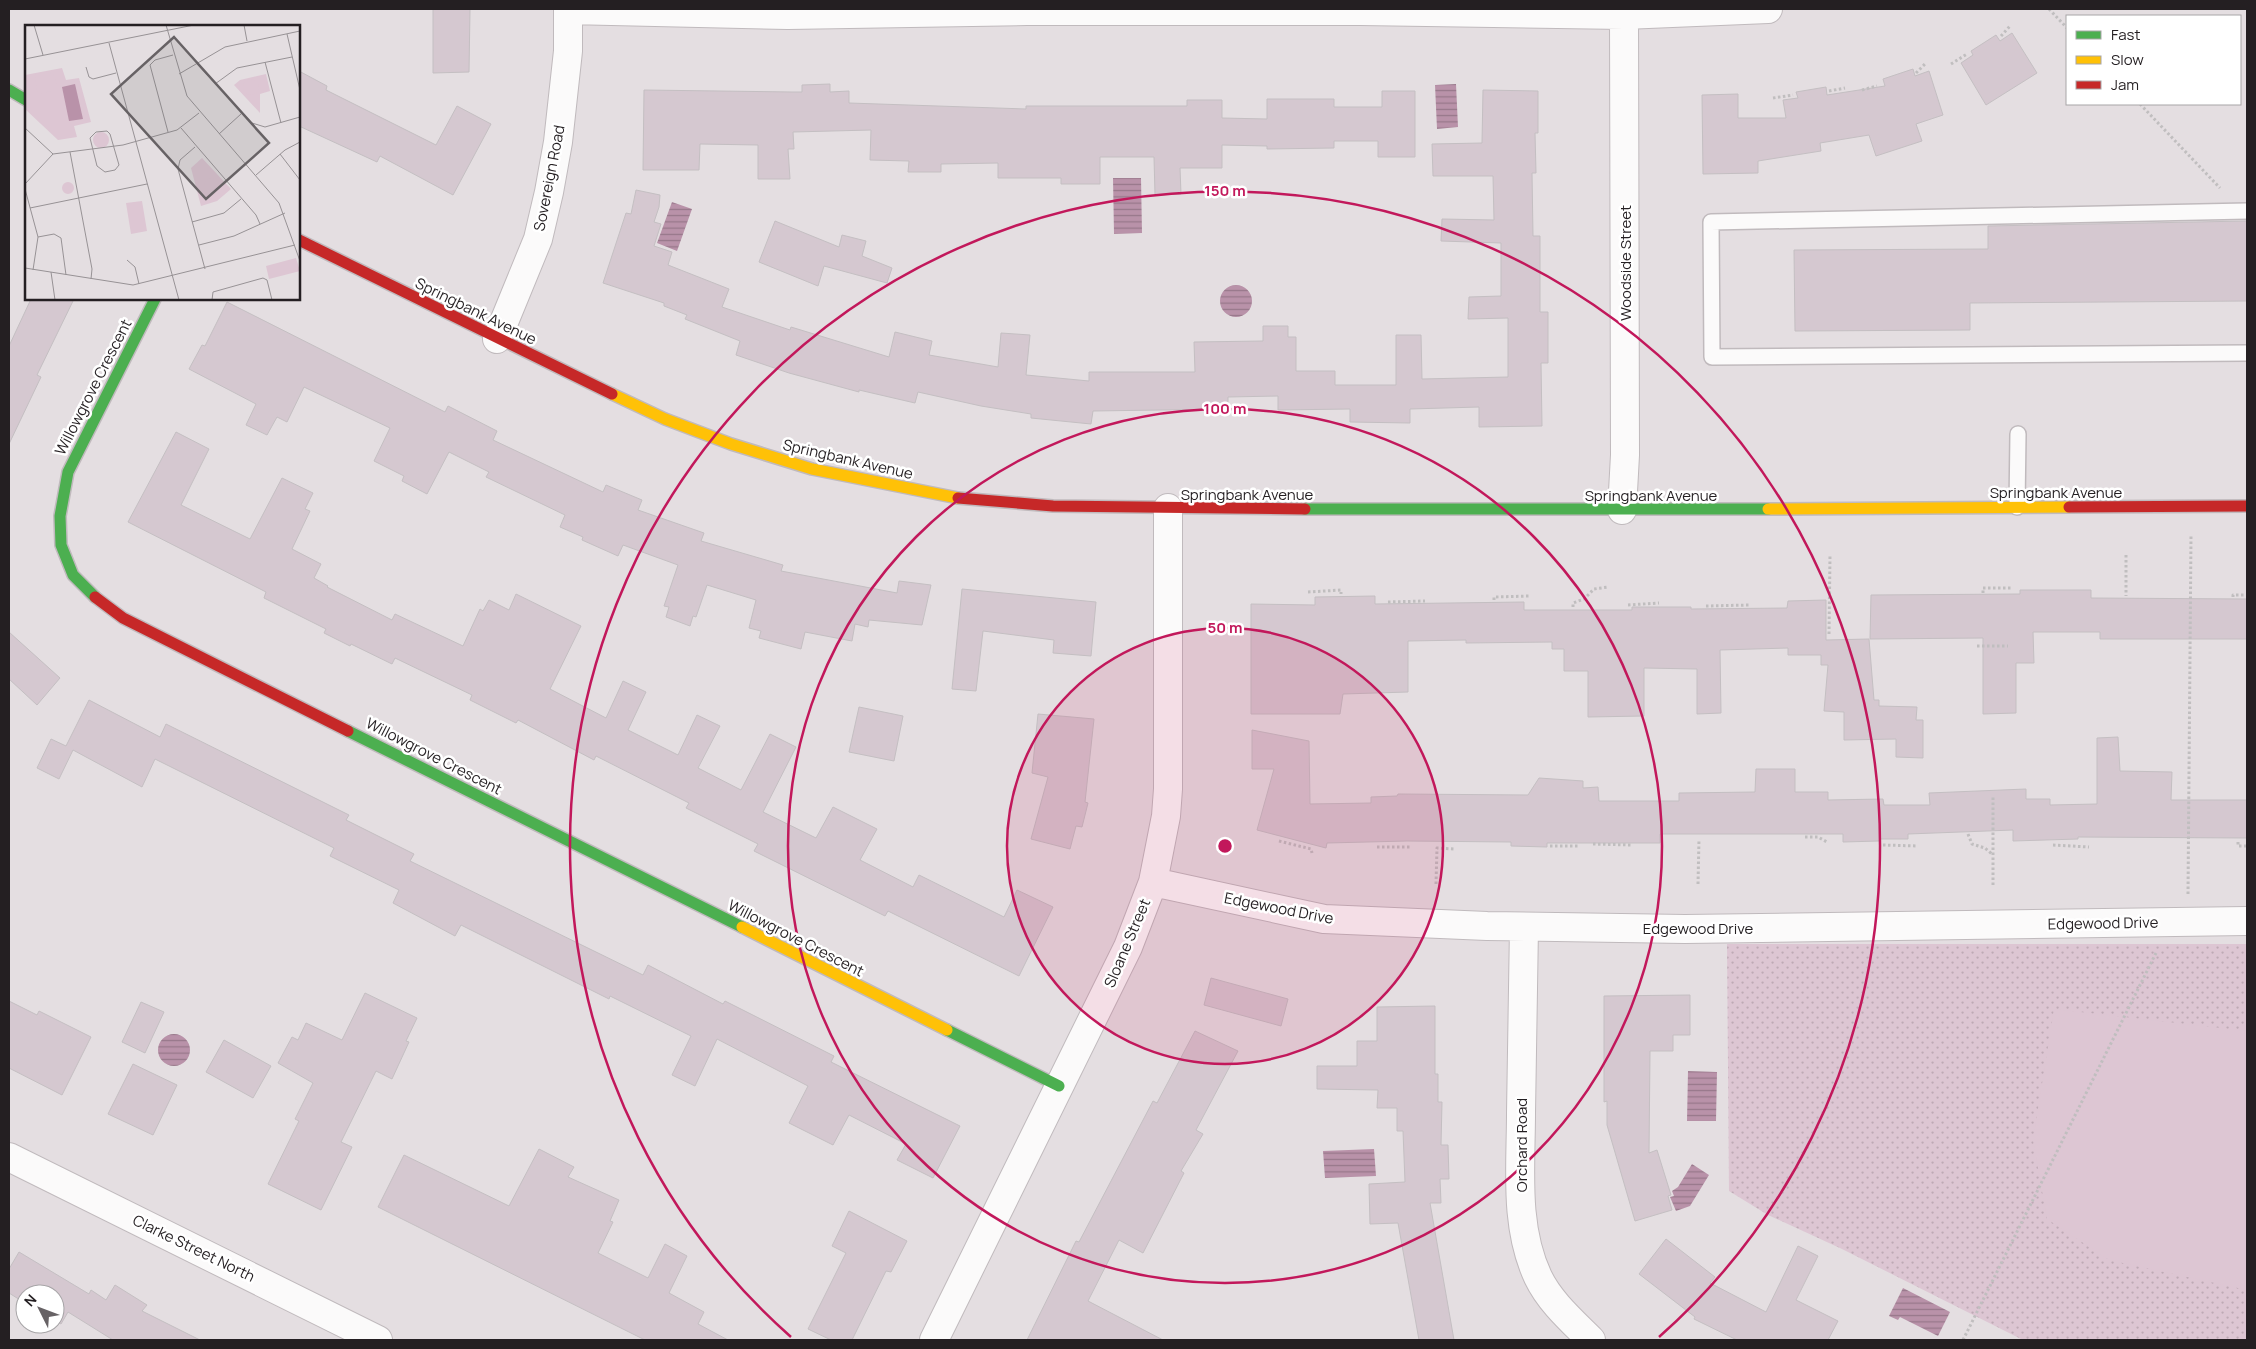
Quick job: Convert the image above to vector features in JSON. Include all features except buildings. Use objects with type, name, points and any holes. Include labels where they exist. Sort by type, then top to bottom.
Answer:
[{"type":"main road","points":[[9,90],[25,99]]},
{"type":"main road","name":"Springbank Avenue","points":[[300,240],[497,339],[666,419],[732,444],[812,469],[950,497],[1053,506],[1168,508],[1622,510],[2247,506]]},
{"type":"main road","name":"Willowgrove Crescent","points":[[154,300],[68,472],[60,516],[61,545],[73,575],[95,597],[123,618],[1059,1086]]},
{"type":"street","points":[[568,10],[788,15],[988,10],[1360,11],[1624,16],[1768,9]]},
{"type":"street","name":"Sovereign Road","points":[[497,339],[538,239],[549,192],[558,142],[568,51],[568,10]]},
{"type":"street","name":"Woodside Street","points":[[1622,510],[1625,456],[1624,16]]},
{"type":"street","name":"Sloane Street","points":[[934,1340],[1128,947],[1153,882],[1166,816],[1168,789],[1168,508]]},
{"type":"street","name":"Edgewood Drive","points":[[1153,882],[1324,920],[1524,927],[1685,929],[2247,921]]},
{"type":"street","name":"Orchard Road","points":[[1524,927],[1520,1177],[1524,1234],[1529,1255],[1538,1278],[1550,1298],[1591,1340]]},
{"type":"street","name":"Clarke Street North","points":[[9,1157],[378,1340]]},
{"type":"lane","points":[[2244,211],[1711,222],[1712,357],[2247,353]]},
{"type":"lane","points":[[2017,507],[2018,434]]},
{"type":"path","points":[[2049,9],[2066,27]]},
{"type":"path","points":[[2001,36],[2010,26]]},
{"type":"path","points":[[1951,64],[1966,54]]},
{"type":"path","points":[[1916,73],[1925,64]]},
{"type":"path","points":[[1862,90],[1877,86]]},
{"type":"path","points":[[1830,91],[1845,88]]},
{"type":"path","points":[[1773,98],[1792,95]]},
{"type":"path","points":[[2141,105],[2244,211]]},
{"type":"path","points":[[1963,1340],[2179,922],[2191,506]]},
{"type":"path","points":[[1829,634],[1830,555]]},
{"type":"path","points":[[2126,555],[2126,596]]},
{"type":"path","points":[[1573,607],[1573,603],[1584,599],[1594,589],[1608,587]]},
{"type":"path","points":[[1983,593],[1984,588],[2011,588]]},
{"type":"path","points":[[1308,592],[1341,590],[1341,594]]},
{"type":"path","points":[[2233,597],[2234,595],[2247,595]]},
{"type":"path","points":[[1494,600],[1494,597],[1530,596]]},
{"type":"path","points":[[1388,602],[1425,601]]},
{"type":"path","points":[[1628,604],[1660,604]]},
{"type":"path","points":[[1706,606],[1748,605]]},
{"type":"path","points":[[1977,646],[2008,646]]},
{"type":"path","points":[[1992,885],[1993,796]]},
{"type":"path","points":[[1968,834],[1972,844],[1985,848],[1993,855]]},
{"type":"path","points":[[1805,837],[1818,837],[1826,842]]},
{"type":"path","points":[[1698,884],[1699,839]]},
{"type":"path","points":[[1279,840],[1311,849],[1312,853]]},
{"type":"path","points":[[2238,842],[2238,846],[2247,846]]},
{"type":"path","points":[[1593,844],[1631,845]]},
{"type":"path","points":[[1883,845],[1918,846]]},
{"type":"path","points":[[2053,845],[2089,847]]},
{"type":"path","points":[[1550,846],[1579,846]]},
{"type":"path","points":[[1378,847],[1411,847]]},
{"type":"path","points":[[1436,884],[1437,848],[1455,849]]},
{"type":"shaded area","points":[[1456,84],[1458,127],[1437,129],[1435,85]]},
{"type":"shaded area","points":[[1113,178],[1141,178],[1142,233],[1114,234]]},
{"type":"shaded area","points":[[672,202],[692,209],[677,251],[657,243]]},
{"type":"shaded area","points":[[1236,285],[1247,290],[1252,301],[1247,312],[1236,317],[1225,312],[1220,301],[1225,290]]},
{"type":"shaded area","points":[[1727,944],[2247,944],[2247,1340],[2023,1340],[1842,1249],[1768,1215],[1729,1191]]},
{"type":"shaded area","points":[[2054,1009],[2247,1031],[2247,1290],[2109,1260],[2047,1219],[2033,1140]]},
{"type":"shaded area","points":[[174,1034],[180,1035],[185,1039],[189,1044],[189,1056],[185,1061],[180,1065],[174,1066],[168,1065],[163,1061],[159,1056],[158,1050],[159,1044],[163,1039],[168,1035]]},
{"type":"shaded area","points":[[1688,1071],[1717,1072],[1716,1121],[1687,1121]]},
{"type":"shaded area","points":[[1374,1149],[1376,1176],[1325,1178],[1323,1151]]},
{"type":"shaded area","points":[[1692,1164],[1709,1175],[1690,1206],[1676,1211],[1670,1197],[1674,1196],[1672,1191],[1678,1187]]},
{"type":"shaded area","points":[[1903,1288],[1950,1312],[1938,1336],[1900,1317],[1898,1320],[1889,1316]]},
{"type":"traffic: fast","points":[[9,90],[25,99]]},
{"type":"traffic: fast","points":[[95,597],[73,575],[61,545],[60,516],[68,472],[154,300]]},
{"type":"traffic: fast","points":[[1305,509],[1768,509]]},
{"type":"traffic: fast","points":[[348,731],[742,927]]},
{"type":"traffic: fast","points":[[947,1030],[1059,1086]]},
{"type":"traffic: slow","points":[[612,394],[665,419],[731,444],[812,469],[958,498]]},
{"type":"traffic: slow","points":[[1768,509],[2069,507]]},
{"type":"traffic: slow","points":[[742,927],[947,1030]]},
{"type":"traffic: jam","points":[[300,240],[612,394]]},
{"type":"traffic: jam","points":[[958,498],[1053,506],[1305,509]]},
{"type":"traffic: jam","points":[[2069,507],[2247,506]]},
{"type":"traffic: jam","points":[[95,597],[123,618],[348,731]]}]
